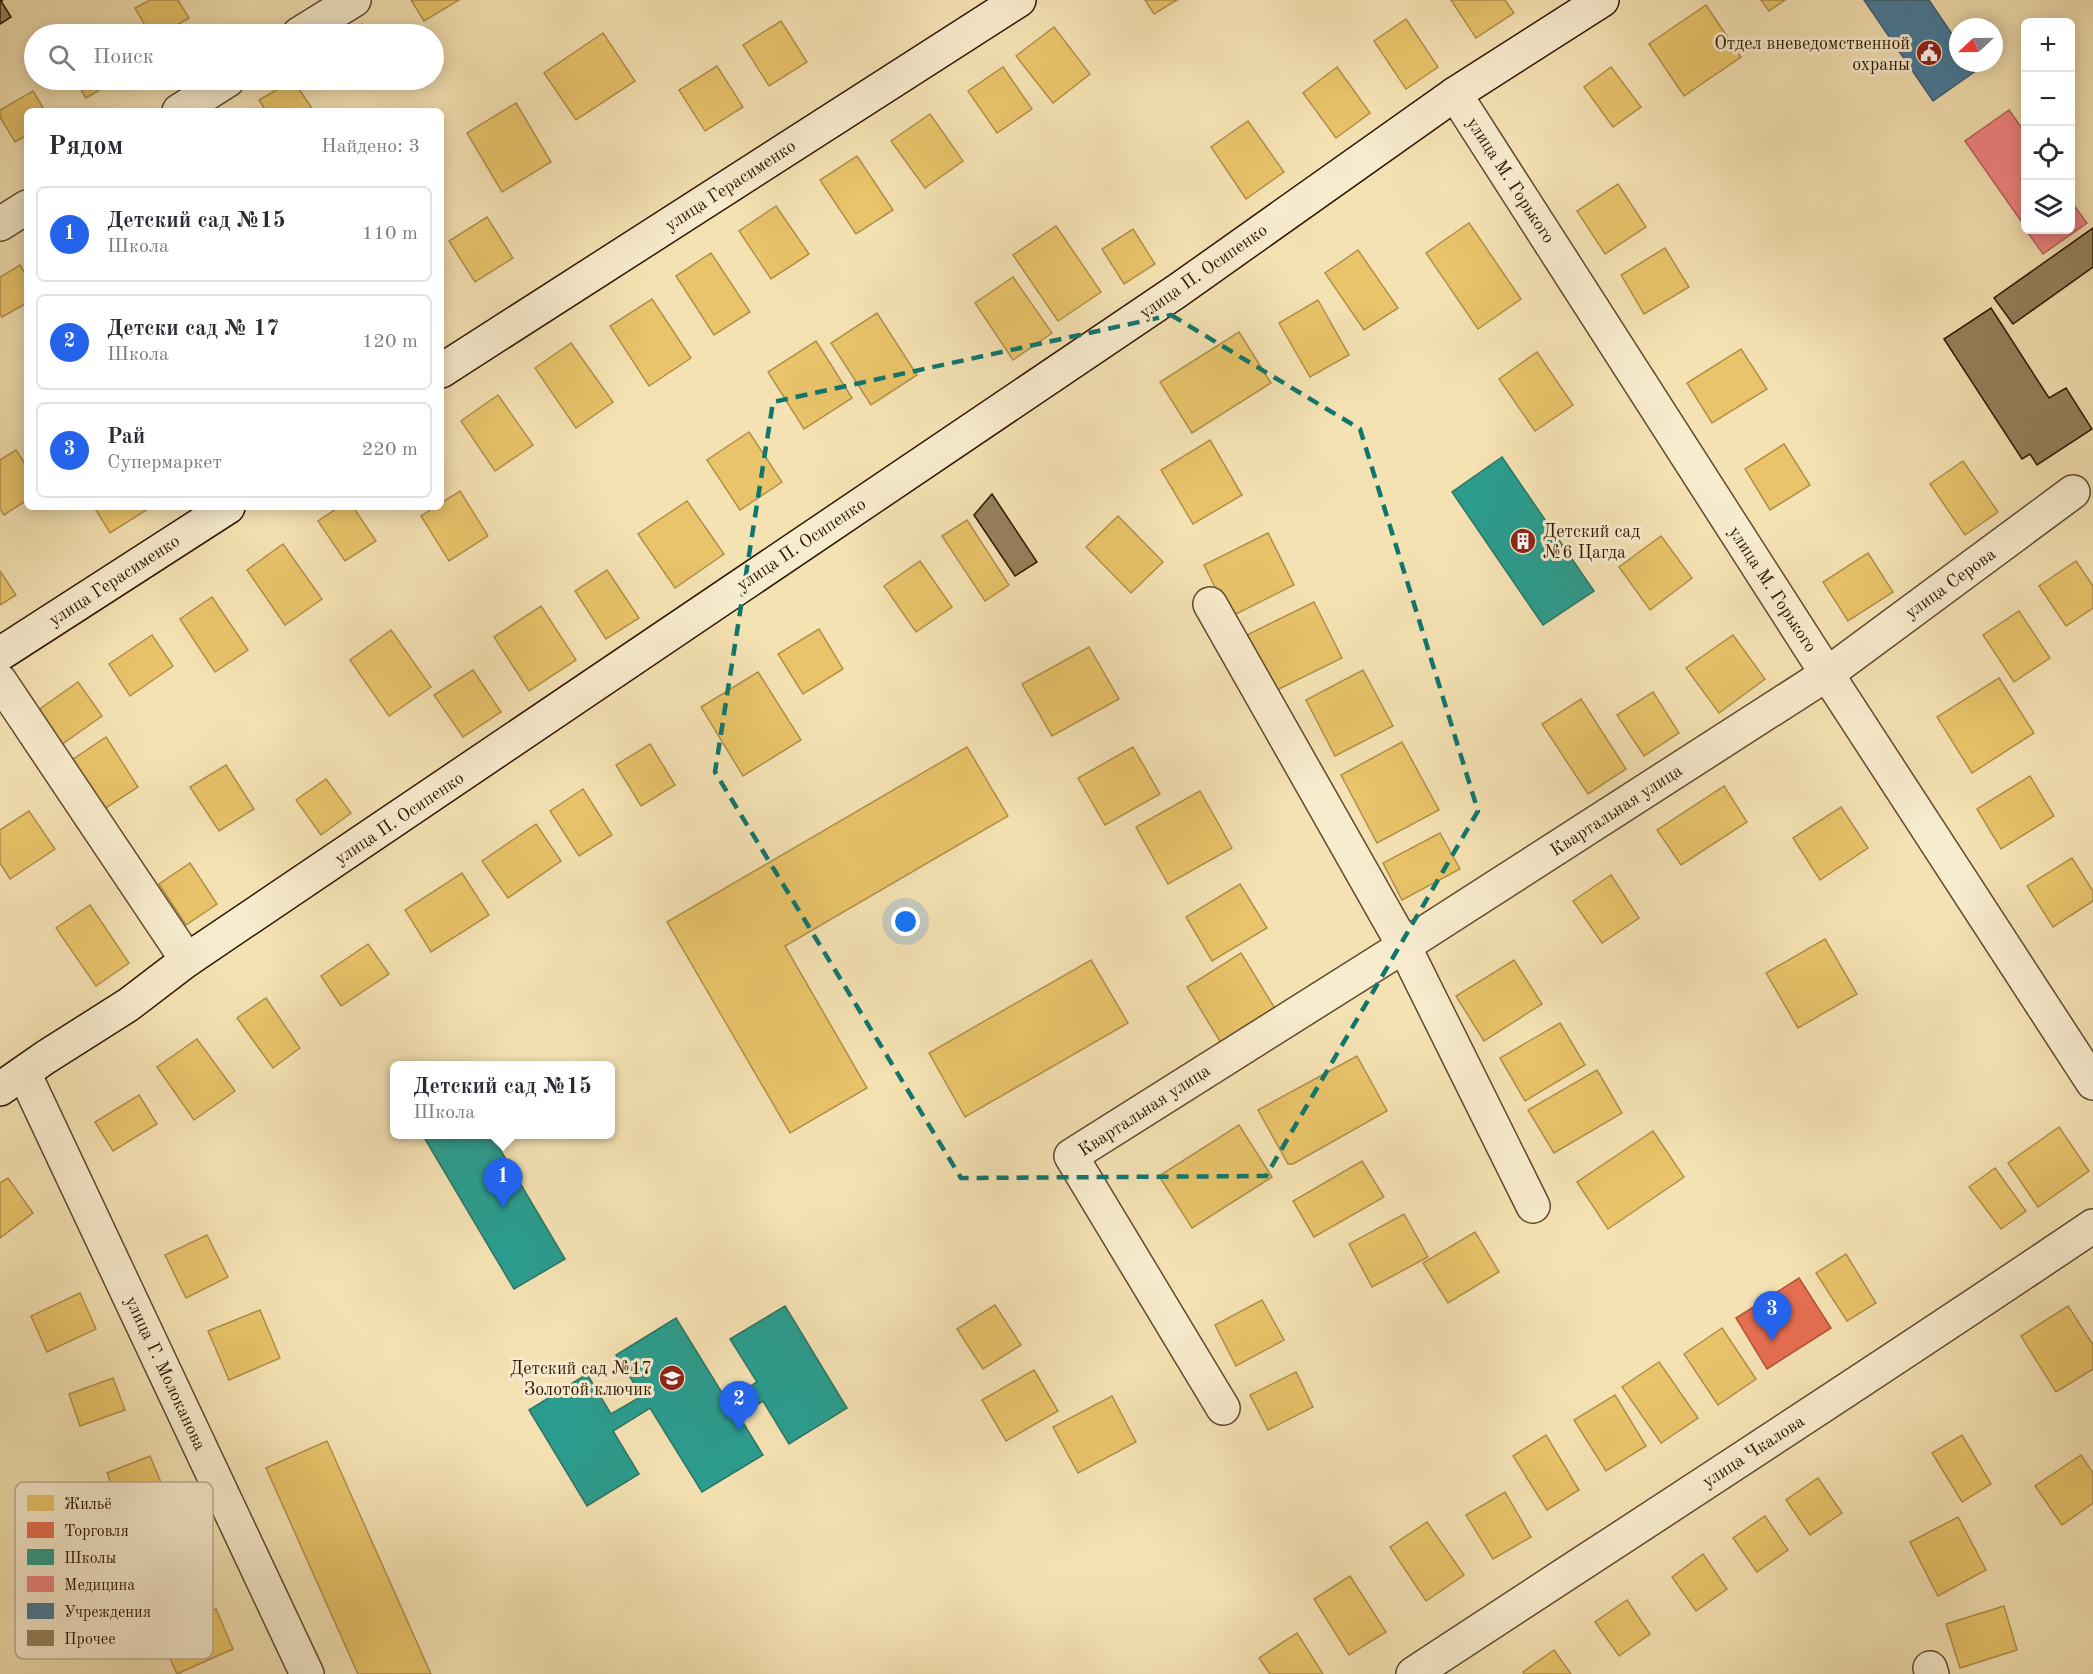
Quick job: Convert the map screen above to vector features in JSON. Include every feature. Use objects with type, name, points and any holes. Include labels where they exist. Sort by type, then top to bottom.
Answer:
[{"type":"street","points":[[315,24],[354,0]]},
{"type":"street","name":"улица Герасименко","points":[[444,369],[1019,0]]},
{"type":"street","name":"улица П. Осипенко","points":[[12,1081],[128,1005],[187,960],[1177,291],[1455,94],[1602,0]]},
{"type":"street","points":[[184,108],[212,90]]},
{"type":"street","name":"улица М. Горького","points":[[1455,94],[1827,674],[2093,1083]]},
{"type":"street","points":[[0,224],[24,209]]},
{"type":"street","name":"улица Серова","points":[[1827,674],[2073,492]]},
{"type":"street","name":"улица Герасименко","points":[[0,654],[223,510]]},
{"type":"street","points":[[1210,604],[1404,946],[1533,1206]]},
{"type":"street","name":"Квартальная улица","points":[[1223,1408],[1071,1156],[1404,946],[1827,674]]},
{"type":"street","points":[[0,681],[187,960]]},
{"type":"street","name":"улица Г. Молоканова","points":[[12,1081],[211,1482]]},
{"type":"street","name":"улица Чкалова","points":[[1413,1674],[1904,1354],[2093,1226]]},
{"type":"street","name":"улица Г. Молоканова","points":[[213,1485],[307,1674]]},
{"type":"highlighted area","points":[[1171,315],[1360,429],[1478,811],[1266,1176],[961,1178],[715,772],[773,402]]},
{"type":"building: Жильё","points":[[150,0],[178,0],[189,18],[179,24],[144,24],[135,8]]},
{"type":"building: Жильё","points":[[411,0],[459,0],[424,21]]},
{"type":"building: Жильё","points":[[1145,0],[1177,0],[1154,14]]},
{"type":"building: Жильё","points":[[1451,0],[1505,0],[1514,13],[1476,38]]},
{"type":"building: Жильё","points":[[1761,0],[1785,0],[1769,11]]},
{"type":"building: Жильё","points":[[1706,5],[1741,57],[1684,96],[1649,44]]},
{"type":"building: Жильё","points":[[1406,19],[1438,67],[1406,89],[1374,41]]},
{"type":"building: Жильё","points":[[781,21],[807,62],[769,86],[743,45]]},
{"type":"building: Жильё","points":[[1054,27],[1090,74],[1053,103],[1016,56]]},
{"type":"building: Жильё","points":[[603,33],[635,81],[576,120],[544,73]]},
{"type":"building: Жильё","points":[[717,66],[743,107],[705,131],[679,90]]},
{"type":"building: Жильё","points":[[1003,67],[1032,109],[997,133],[968,91]]},
{"type":"building: Жильё","points":[[1337,67],[1370,113],[1336,138],[1303,93]]},
{"type":"building: Жильё","points":[[1611,67],[1641,107],[1613,127],[1584,87]]},
{"type":"building: Жильё","points":[[81,90],[100,90],[86,98]]},
{"type":"building: Жильё","points":[[276,90],[300,90],[312,108],[264,108],[259,100]]},
{"type":"building: Жильё","points":[[33,91],[43,108],[24,108],[24,137],[15,142],[0,117],[0,110]]},
{"type":"building: Жильё","points":[[516,103],[551,162],[502,192],[467,133]]},
{"type":"building: Жильё","points":[[930,114],[963,161],[925,188],[891,141]]},
{"type":"building: Жильё","points":[[1248,121],[1284,172],[1246,199],[1211,147]]},
{"type":"building: Жильё","points":[[857,156],[893,210],[856,234],[820,180]]},
{"type":"building: Жильё","points":[[1618,184],[1646,227],[1605,254],[1577,211]]},
{"type":"building: Жильё","points":[[776,206],[809,254],[771,279],[739,231]]},
{"type":"building: Жильё","points":[[487,217],[513,258],[475,282],[449,241]]},
{"type":"building: Жильё","points":[[1469,223],[1521,299],[1478,329],[1426,253]]},
{"type":"building: Жильё","points":[[1056,226],[1101,292],[1058,321],[1013,255]]},
{"type":"building: Жильё","points":[[1133,229],[1155,264],[1124,284],[1102,249]]},
{"type":"building: Жильё","points":[[1665,248],[1689,287],[1644,314],[1621,275]]},
{"type":"building: Жильё","points":[[1358,250],[1398,308],[1364,330],[1325,273]]},
{"type":"building: Жильё","points":[[711,253],[750,312],[714,335],[676,276]]},
{"type":"building: Жильё","points":[[20,265],[24,272],[24,305],[2,317],[0,313],[0,277]]},
{"type":"building: Жильё","points":[[1013,277],[1052,333],[1013,360],[975,303]]},
{"type":"building: Жильё","points":[[652,299],[691,358],[649,386],[610,326]]},
{"type":"building: Жильё","points":[[1318,300],[1349,355],[1310,377],[1279,323]]},
{"type":"building: Жильё","points":[[877,313],[917,375],[871,405],[831,343]]},
{"type":"building: Жильё","points":[[1239,332],[1271,383],[1192,433],[1160,382]]},
{"type":"building: Жильё","points":[[816,341],[852,398],[804,429],[768,372]]},
{"type":"building: Жильё","points":[[571,343],[613,402],[576,428],[535,368]]},
{"type":"building: Жильё","points":[[1741,349],[1767,389],[1712,423],[1687,383]]},
{"type":"building: Жильё","points":[[1537,352],[1573,405],[1535,431],[1499,379]]},
{"type":"building: Жильё","points":[[498,395],[533,445],[495,471],[461,421]]},
{"type":"building: Жильё","points":[[749,432],[782,482],[740,510],[707,460]]},
{"type":"building: Жильё","points":[[1210,440],[1242,495],[1193,524],[1161,470]]},
{"type":"building: Жильё","points":[[1784,444],[1810,485],[1770,510],[1745,469]]},
{"type":"building: Жильё","points":[[16,450],[24,462],[24,502],[4,515],[0,509],[0,460]]},
{"type":"building: Жильё","points":[[1963,461],[1998,512],[1965,535],[1930,484]]},
{"type":"building: Жильё","points":[[460,491],[488,536],[449,561],[421,516],[430,510],[444,510],[444,501]]},
{"type":"building: Жильё","points":[[687,501],[724,554],[675,588],[638,534]]},
{"type":"building: Жильё","points":[[96,510],[146,510],[110,533]]},
{"type":"building: Жильё","points":[[334,510],[355,510],[376,541],[345,561],[318,521]]},
{"type":"building: Жильё","points":[[1118,516],[1163,562],[1131,593],[1086,547]]},
{"type":"building: Жильё","points":[[967,520],[1009,585],[985,601],[942,536]]},
{"type":"building: Жильё","points":[[1268,533],[1294,585],[1230,617],[1204,565]]},
{"type":"building: Жильё","points":[[1661,536],[1692,578],[1650,610],[1619,567]]},
{"type":"building: Жильё","points":[[283,544],[322,599],[285,625],[247,570]]},
{"type":"building: Жильё","points":[[1868,553],[1893,592],[1848,621],[1823,582]]},
{"type":"building: Жильё","points":[[920,561],[952,607],[916,632],[884,586]]},
{"type":"building: Жильё","points":[[2076,561],[2093,586],[2093,608],[2066,626],[2039,586]]},
{"type":"building: Жильё","points":[[607,570],[639,618],[606,639],[575,591]]},
{"type":"building: Жильё","points":[[0,571],[16,595],[0,605]]},
{"type":"building: Жильё","points":[[212,597],[248,650],[215,672],[180,619]]},
{"type":"building: Жильё","points":[[1314,602],[1342,658],[1273,692],[1245,636]]},
{"type":"building: Жильё","points":[[541,606],[576,660],[529,691],[494,637]]},
{"type":"building: Жильё","points":[[2019,611],[2050,658],[2014,682],[1983,635]]},
{"type":"building: Жильё","points":[[819,629],[843,669],[803,694],[778,654]]},
{"type":"building: Жильё","points":[[391,630],[431,687],[389,716],[350,660]]},
{"type":"building: Жильё","points":[[152,635],[173,666],[130,696],[109,664]]},
{"type":"building: Жильё","points":[[1733,635],[1765,679],[1719,713],[1686,668]]},
{"type":"building: Жильё","points":[[1089,647],[1119,699],[1052,736],[1022,684]]},
{"type":"building: Жильё","points":[[473,670],[501,712],[463,737],[434,695]]},
{"type":"building: Жильё","points":[[1363,670],[1393,726],[1335,756],[1306,700]]},
{"type":"building: Жильё","points":[[758,672],[801,740],[743,776],[701,707]]},
{"type":"building: Жильё","points":[[1999,678],[2034,733],[1972,773],[1937,717]]},
{"type":"building: Жильё","points":[[78,682],[102,716],[61,745],[37,711]]},
{"type":"building: Жильё","points":[[1653,692],[1679,733],[1644,756],[1617,715]]},
{"type":"building: Жильё","points":[[1581,699],[1626,769],[1588,794],[1542,724]]},
{"type":"building: Жильё","points":[[106,737],[138,787],[98,813],[66,764]]},
{"type":"building: Жильё","points":[[1402,742],[1439,810],[1377,843],[1341,775]]},
{"type":"building: Жильё","points":[[650,744],[675,785],[641,806],[616,765]]},
{"type":"building: Жильё","points":[[967,747],[1008,816],[785,946],[867,1088],[790,1133],[667,922]]},
{"type":"building: Жильё","points":[[1133,747],[1160,794],[1105,825],[1078,778]]},
{"type":"building: Жильё","points":[[226,765],[254,809],[219,831],[190,787]]},
{"type":"building: Жильё","points":[[2030,776],[2054,816],[2001,849],[1977,809]]},
{"type":"building: Жильё","points":[[326,779],[351,813],[321,835],[296,800]]},
{"type":"building: Жильё","points":[[1724,786],[1747,822],[1681,865],[1657,830]]},
{"type":"building: Жильё","points":[[583,789],[612,835],[579,856],[550,811]]},
{"type":"building: Жильё","points":[[1200,791],[1232,848],[1168,884],[1136,827]]},
{"type":"building: Жильё","points":[[1841,807],[1868,848],[1820,880],[1793,838]]},
{"type":"building: Жильё","points":[[29,811],[55,849],[10,879],[0,863],[0,830]]},
{"type":"building: Жильё","points":[[536,824],[561,861],[508,898],[482,861]]},
{"type":"building: Жильё","points":[[1440,833],[1460,869],[1402,900],[1383,863]]},
{"type":"building: Жильё","points":[[2072,858],[2093,891],[2093,901],[2053,927],[2027,886]]},
{"type":"building: Жильё","points":[[190,863],[217,904],[186,925],[159,884]]},
{"type":"building: Жильё","points":[[462,873],[489,915],[431,952],[405,910]]},
{"type":"building: Жильё","points":[[1611,875],[1639,918],[1602,943],[1573,901]]},
{"type":"building: Жильё","points":[[1240,884],[1267,928],[1212,961],[1186,917]]},
{"type":"building: Жильё","points":[[90,905],[129,963],[96,986],[56,928]]},
{"type":"building: Жильё","points":[[1825,939],[1857,994],[1798,1028],[1766,973]]},
{"type":"building: Жильё","points":[[368,944],[389,974],[341,1006],[321,976]]},
{"type":"building: Жильё","points":[[1241,953],[1279,1015],[1224,1048],[1187,987]]},
{"type":"building: Жильё","points":[[1091,960],[1128,1023],[965,1117],[929,1053]]},
{"type":"building: Жильё","points":[[1514,960],[1542,1004],[1484,1041],[1456,996]]},
{"type":"building: Жильё","points":[[266,998],[300,1048],[273,1068],[237,1018]]},
{"type":"building: Жильё","points":[[1560,1023],[1585,1065],[1525,1101],[1500,1058]]},
{"type":"building: Жильё","points":[[197,1039],[235,1091],[194,1120],[157,1067]]},
{"type":"building: Жильё","points":[[1357,1056],[1387,1111],[1293,1164],[1288,1164],[1258,1110]]},
{"type":"building: Жильё","points":[[1597,1070],[1622,1113],[1554,1153],[1528,1110]]},
{"type":"building: Жильё","points":[[139,1095],[157,1124],[113,1151],[95,1122]]},
{"type":"building: Жильё","points":[[1239,1125],[1272,1177],[1192,1228],[1159,1176]]},
{"type":"building: Жильё","points":[[2059,1127],[2089,1171],[2038,1207],[2008,1163]]},
{"type":"building: Жильё","points":[[1653,1131],[1684,1177],[1608,1229],[1577,1182]]},
{"type":"building: Жильё","points":[[1362,1161],[1384,1197],[1314,1237],[1293,1201]]},
{"type":"building: Жильё","points":[[1995,1168],[2026,1211],[2001,1229],[1969,1187]]},
{"type":"building: Жильё","points":[[8,1178],[33,1213],[0,1238],[0,1183]]},
{"type":"building: Жильё","points":[[1404,1214],[1428,1257],[1372,1287],[1349,1244]]},
{"type":"building: Жильё","points":[[1475,1232],[1499,1272],[1448,1303],[1423,1263]]},
{"type":"building: Жильё","points":[[207,1235],[228,1277],[186,1298],[165,1255]]},
{"type":"building: Жильё","points":[[1846,1254],[1876,1303],[1847,1321],[1816,1273]]},
{"type":"building: Жильё","points":[[80,1293],[96,1329],[47,1352],[31,1316]]},
{"type":"building: Жильё","points":[[1262,1300],[1284,1340],[1236,1366],[1215,1325]]},
{"type":"building: Жильё","points":[[995,1305],[1021,1345],[983,1369],[957,1329]]},
{"type":"building: Жильё","points":[[2068,1306],[2093,1345],[2093,1369],[2056,1392],[2021,1336]]},
{"type":"building: Жильё","points":[[260,1310],[280,1358],[229,1380],[208,1331]]},
{"type":"building: Жильё","points":[[1722,1328],[1756,1379],[1718,1405],[1684,1354]]},
{"type":"building: Жильё","points":[[1659,1362],[1698,1418],[1661,1443],[1622,1387]]},
{"type":"building: Жильё","points":[[1034,1370],[1058,1411],[1006,1441],[982,1400]]},
{"type":"building: Жильё","points":[[1296,1372],[1313,1407],[1268,1430],[1250,1395]]},
{"type":"building: Жильё","points":[[113,1378],[125,1410],[80,1426],[69,1394]]},
{"type":"building: Жильё","points":[[1615,1395],[1646,1446],[1606,1471],[1574,1420]]},
{"type":"building: Жильё","points":[[1112,1396],[1136,1442],[1078,1473],[1053,1427]]},
{"type":"building: Жильё","points":[[1546,1435],[1579,1490],[1547,1510],[1513,1456]]},
{"type":"building: Жильё","points":[[1962,1435],[1991,1484],[1962,1502],[1932,1453]]},
{"type":"building: Жильё","points":[[327,1441],[431,1674],[358,1674],[266,1468]]},
{"type":"building: Жильё","points":[[2081,1455],[2093,1473],[2093,1503],[2062,1525],[2035,1486]]},
{"type":"building: Жильё","points":[[150,1456],[161,1482],[111,1482],[107,1473]]},
{"type":"building: Жильё","points":[[1818,1478],[1842,1513],[1810,1535],[1786,1500]]},
{"type":"building: Жильё","points":[[1505,1492],[1531,1537],[1493,1559],[1466,1515]]},
{"type":"building: Жильё","points":[[1765,1516],[1788,1550],[1757,1572],[1733,1538]]},
{"type":"building: Жильё","points":[[1958,1517],[1986,1570],[1938,1596],[1910,1542]]},
{"type":"building: Жильё","points":[[1427,1522],[1464,1575],[1426,1601],[1390,1547]]},
{"type":"building: Жильё","points":[[1703,1554],[1727,1589],[1696,1611],[1672,1577]]},
{"type":"building: Жильё","points":[[1350,1576],[1386,1632],[1349,1655],[1314,1599]]},
{"type":"building: Жильё","points":[[1627,1600],[1650,1634],[1619,1656],[1595,1622]]},
{"type":"building: Жильё","points":[[2004,1606],[2017,1650],[1960,1668],[1946,1624]]},
{"type":"building: Жильё","points":[[216,1609],[233,1649],[213,1658],[213,1610]]},
{"type":"building: Жильё","points":[[1297,1633],[1323,1674],[1270,1674],[1259,1658]]},
{"type":"building: Жильё","points":[[1554,1650],[1571,1674],[1524,1674],[1523,1672]]},
{"type":"building: Жильё","points":[[170,1659],[211,1659],[177,1674]]},
{"type":"building: Торговля","points":[[1799,1278],[1831,1328],[1767,1369],[1736,1318]]},
{"type":"building: Школы","name":"Детский сад №6 Цагда","points":[[1502,457],[1594,591],[1543,625],[1452,492]]},
{"type":"building: Школы","points":[[425,1139],[494,1139],[565,1259],[514,1289]]},
{"type":"building: Школы","name":"Детский сад №17 Золотой ключик","points":[[785,1306],[847,1408],[789,1444],[763,1401],[739,1416],[763,1455],[702,1492],[650,1408],[613,1431],[639,1474],[587,1506],[529,1410],[587,1374],[611,1414],[642,1396],[616,1355],[676,1318],[727,1401],[757,1382],[730,1339]]},
{"type":"building: Медицина","points":[[2009,110],[2021,127],[2021,221],[1965,141]]},
{"type":"building: Медицина","points":[[2075,207],[2087,223],[2075,231]]},
{"type":"building: Медицина","points":[[2029,234],[2071,234],[2043,254]]},
{"type":"building: Учреждения","name":"Отдел вневедомственной охраны","points":[[1864,0],[1929,0],[1949,30],[1949,72],[1974,72],[1933,101]]},
{"type":"building: Прочее","points":[[0,0],[3,0],[1,1],[11,17],[0,24]]},
{"type":"building: Прочее","points":[[2093,228],[2093,267],[2013,324],[1994,298]]},
{"type":"building: Прочее","points":[[1991,308],[2049,398],[2066,388],[2092,429],[2037,465],[2030,454],[2022,459],[1944,339]]},
{"type":"building: Прочее","points":[[992,494],[1037,562],[1015,576],[974,515]]},
{"type":"place","name":"Отдел вневедомственной охраны","points":[[1929,53]]},
{"type":"place","name":"Детский сад №6 Цагда","points":[[1523,541]]},
{"type":"place","name":"Детский сад №15","points":[[503,1208]]},
{"type":"place","name":"Рай","points":[[1772,1341]]},
{"type":"place","name":"Детский сад №17 Золотой ключик","points":[[672,1378]]},
{"type":"place","name":"Детски сад № 17","points":[[739,1431]]}]
